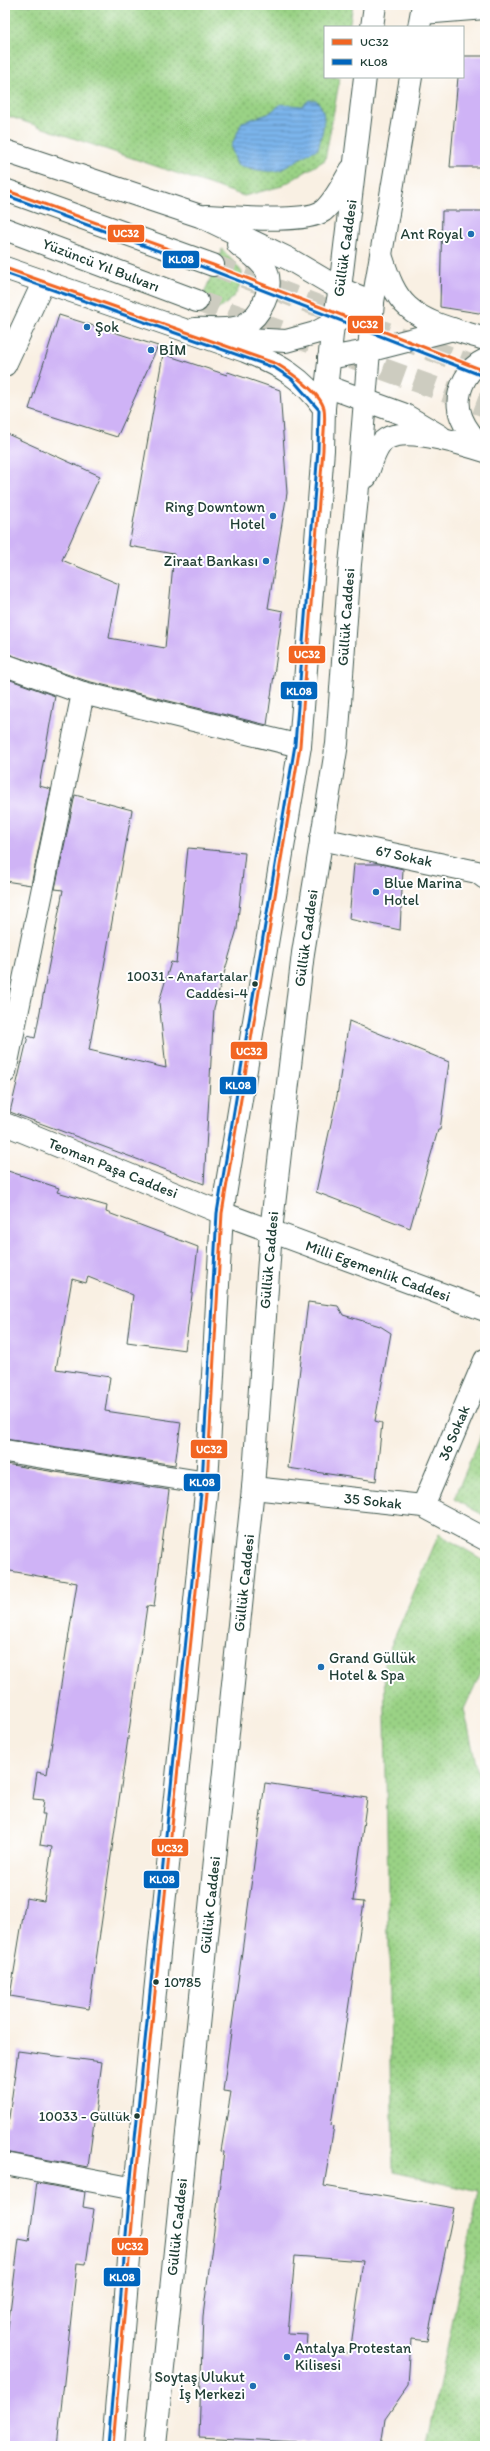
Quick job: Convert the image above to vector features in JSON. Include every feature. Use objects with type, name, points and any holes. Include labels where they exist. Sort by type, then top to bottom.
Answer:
[{"type":"main road","points":[[372,26],[375,5]]},
{"type":"main road","points":[[421,15],[485,8]]},
{"type":"main road","name":"Güllük Caddesi","points":[[113,2446],[134,2189],[207,1483],[222,1213],[300,746],[323,450],[326,386],[356,162],[365,78]]},
{"type":"main road","name":"Güllük Caddesi","points":[[155,2446],[253,1488],[271,1231],[303,953],[337,744],[350,564],[357,498],[373,302],[411,78]]},
{"type":"main road","points":[[5,151],[200,216],[289,259],[340,288],[373,302]]},
{"type":"main road","points":[[200,216],[289,218],[322,211],[338,192],[356,162]]},
{"type":"main road","points":[[5,190],[213,265]]},
{"type":"main road","points":[[180,329],[243,325],[255,315],[268,294],[267,272],[259,260],[200,216]]},
{"type":"main road","name":"Yüzüncü Yıl Bulvarı","points":[[5,229],[197,301]]},
{"type":"main road","points":[[381,254],[394,289],[408,307],[427,319],[485,339]]},
{"type":"main road","points":[[5,268],[277,364],[295,376],[314,394],[324,408]]},
{"type":"main road","points":[[5,365],[44,282]]},
{"type":"main road","points":[[209,339],[286,341],[315,333],[333,325],[373,302]]},
{"type":"main road","points":[[329,358],[368,351],[453,329]]},
{"type":"main road","points":[[485,360],[469,372],[460,387],[457,405],[460,418],[468,434],[485,451]]},
{"type":"main road","points":[[326,386],[365,402],[403,414],[446,439]]},
{"type":"main road","points":[[357,498],[377,452],[386,440],[397,435],[446,439],[485,451]]},
{"type":"main road","points":[[5,665],[84,693],[300,746]]},
{"type":"main road","points":[[5,1072],[84,693]]},
{"type":"main road","name":"67 Sokak","points":[[321,839],[477,872],[485,878]]},
{"type":"main road","name":"Teoman Paşa Caddesi","points":[[5,1124],[222,1213],[271,1231]]},
{"type":"main road","name":"Milli Egemenlik Caddesi","points":[[271,1231],[485,1310]]},
{"type":"main road","name":"36 Sokak","points":[[423,1506],[485,1360]]},
{"type":"main road","points":[[5,1451],[207,1483]]},
{"type":"main road","name":"35 Sokak","points":[[253,1488],[423,1506],[485,1539]]},
{"type":"main road","points":[[5,2164],[134,2189]]},
{"type":"green space","points":[[5,5],[353,5],[349,26],[324,26],[324,78],[340,78],[325,160],[282,186],[244,196],[5,115]]},
{"type":"green space","points":[[222,249],[242,272],[238,291],[226,304],[214,312],[198,309]]},
{"type":"green space","points":[[485,1426],[485,1516],[454,1499]]},
{"type":"green space","points":[[439,1534],[485,1561],[485,1664],[464,1709],[485,1805],[485,2446],[427,2445],[479,2192],[393,2172],[384,1662]]},
{"type":"water","points":[[309,100],[316,100],[323,111],[324,123],[318,149],[285,168],[275,171],[258,170],[237,165],[231,147],[242,122],[268,114],[281,104],[302,106]]},
{"type":"building","points":[[464,56],[485,56],[485,167],[450,167],[458,78],[464,78]]},
{"type":"building","points":[[442,211],[485,211],[485,314],[440,307]]},
{"type":"building","points":[[59,315],[158,346],[117,437],[29,409]]},
{"type":"building","points":[[163,354],[227,375],[228,372],[280,390],[287,493],[268,608],[283,611],[267,725],[87,681],[5,653],[5,433],[100,476],[62,560],[119,584],[109,638],[165,648],[174,554],[129,546]]},
{"type":"building","points":[[5,678],[55,696],[39,786],[51,789],[31,885],[5,881]]},
{"type":"building","points":[[75,795],[132,810],[89,1050],[166,1068],[159,1002],[171,962],[176,963],[188,848],[245,853],[237,929],[214,1008],[204,1184],[10,1112],[28,1036],[35,1038],[63,890],[55,889]]},
{"type":"building","name":"Blue Marina Hotel","points":[[354,864],[381,864],[403,869],[400,930],[349,919]]},
{"type":"building","points":[[349,1021],[449,1062],[440,1130],[438,1130],[410,1228],[316,1192],[337,1096]]},
{"type":"building","points":[[5,1170],[59,1188],[57,1192],[107,1206],[106,1212],[198,1247],[185,1350],[127,1342],[133,1295],[88,1277],[86,1283],[72,1279],[56,1369],[110,1377],[105,1411],[181,1422],[175,1465],[5,1439]]},
{"type":"building","points":[[308,1302],[338,1306],[343,1315],[380,1326],[391,1333],[375,1421],[382,1423],[376,1481],[288,1468]]},
{"type":"building","points":[[5,1464],[169,1490],[154,1607],[147,1606],[89,2009],[10,1996],[26,1898],[44,1901],[52,1847],[40,1845],[45,1814],[42,1814],[44,1800],[33,1799],[37,1772],[47,1774],[77,1583],[5,1570]]},
{"type":"building","points":[[265,1783],[367,1798],[353,1901],[364,1902],[331,2125],[334,2126],[324,2186],[454,2208],[427,2341],[411,2339],[408,2386],[385,2419],[381,2446],[332,2446],[318,2445],[318,2443],[199,2437],[203,2316],[224,2152],[221,2151],[231,2092],[223,2091]],"holes":[[[295,2256],[363,2261],[350,2353],[307,2350],[308,2335],[288,2334]]]},
{"type":"building","points":[[18,2051],[102,2062],[88,2167],[5,2152],[5,2124],[8,2125]]},
{"type":"building","points":[[37,2183],[85,2192],[83,2207],[94,2209],[86,2264],[77,2263],[57,2446],[5,2446],[5,2352],[19,2239],[29,2241]]},
{"type":"tunnel","points":[[213,265],[485,371]]},
{"type":"tunnel","points":[[197,301],[485,406]]},
{"type":"transit line","name":"UC32","points":[[5,190],[213,265],[485,371]]},
{"type":"transit line","name":"KL08","points":[[5,195],[211,270],[483,376]]},
{"type":"transit line","name":"UC32","points":[[5,268],[277,364],[297,378],[317,396],[322,403],[325,414],[300,746],[222,1213],[207,1483],[135,2189],[113,2446]]},
{"type":"transit line","name":"KL08","points":[[5,273],[275,368],[292,379],[319,410],[318,450],[295,745],[217,1213],[202,1483],[130,2188],[108,2446]]},
{"type":"place","name":"Ant Royal","points":[[471,234]]},
{"type":"place","name":"Şok","points":[[87,327]]},
{"type":"place","name":"BİM","points":[[151,350]]},
{"type":"place","name":"Ring Downtown Hotel","points":[[273,516]]},
{"type":"place","name":"Ziraat Bankası","points":[[266,561]]},
{"type":"place","name":"Blue Marina Hotel","points":[[376,892]]},
{"type":"place","name":"10031 - Anafartalar Caddesi-4","points":[[255,984]]},
{"type":"place","name":"Grand Güllük Hotel & Spa","points":[[321,1667]]},
{"type":"place","name":"10785","points":[[156,1982]]},
{"type":"place","name":"10033 - Güllük","points":[[137,2116]]},
{"type":"place","name":"Antalya Protestan Kilisesi","points":[[287,2357]]},
{"type":"place","name":"Soytaş Ulukut İş Merkezi","points":[[253,2386]]}]
